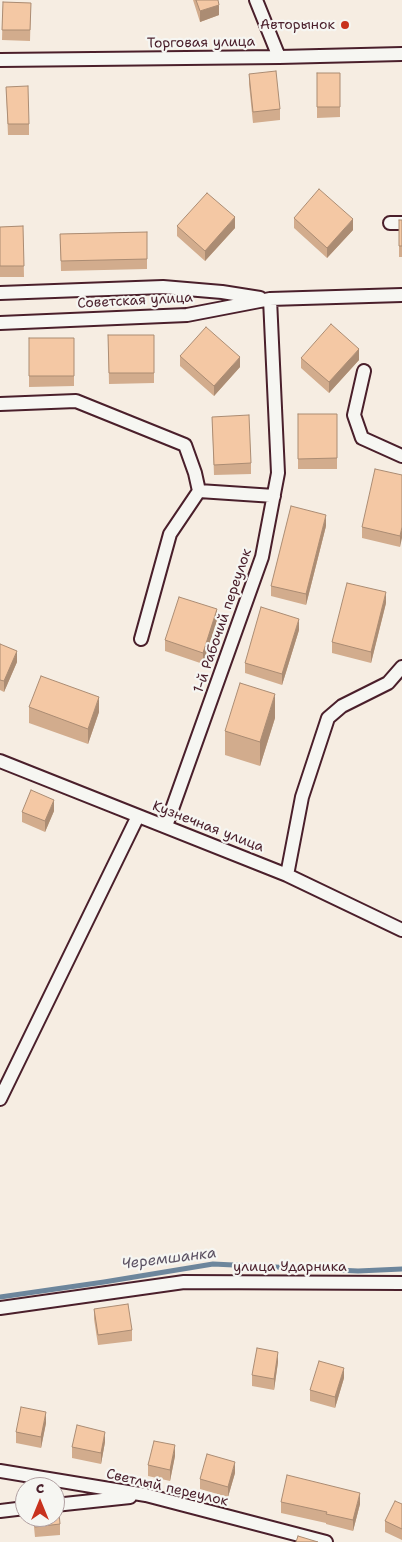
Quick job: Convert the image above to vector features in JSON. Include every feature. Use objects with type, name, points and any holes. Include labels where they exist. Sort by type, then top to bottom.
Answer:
[{"type":"street","points":[[256,0],[279,58]]},
{"type":"street","name":"Торговая улица","points":[[0,60],[279,58],[402,54]]},
{"type":"street","name":"Советская улица","points":[[0,294],[163,287],[222,292],[270,299]]},
{"type":"street","name":"Советская улица","points":[[0,323],[187,315],[270,299],[402,295]]},
{"type":"street","name":"1-й Рабочий переулок","points":[[166,826],[262,557],[278,473],[270,299]]},
{"type":"street","points":[[364,370],[354,415],[362,438],[402,456]]},
{"type":"street","points":[[0,404],[76,401],[185,444],[199,491],[170,534],[141,639]]},
{"type":"street","points":[[199,491],[274,496]]},
{"type":"street","points":[[287,875],[302,797],[328,718],[342,706],[388,683],[402,667]]},
{"type":"street","name":"Кузнечная улица","points":[[0,761],[287,875],[402,930]]},
{"type":"street","points":[[0,1099],[138,816]]},
{"type":"street","name":"улица Ударника","points":[[0,1308],[184,1282],[402,1283]]},
{"type":"street","name":"Светлый переулок","points":[[0,1471],[146,1495],[326,1542]]},
{"type":"street","points":[[65,1504],[146,1495]]},
{"type":"street","points":[[0,1511],[15,1509]]},
{"type":"building","points":[[196,0],[218,0],[219,5],[200,11]]},
{"type":"building","points":[[3,2],[31,3],[30,30],[2,30]]},
{"type":"building","points":[[276,71],[280,109],[253,112],[249,74]]},
{"type":"building","points":[[317,73],[340,73],[340,107],[317,107]]},
{"type":"building","points":[[28,86],[29,124],[8,124],[6,87]]},
{"type":"building","points":[[319,189],[353,219],[327,248],[294,218]]},
{"type":"building","points":[[207,193],[235,217],[205,251],[177,226]]},
{"type":"building","points":[[399,220],[402,220],[402,246],[399,246]]},
{"type":"building","points":[[23,226],[24,266],[0,266],[0,227]]},
{"type":"building","points":[[147,232],[147,259],[61,261],[60,234]]},
{"type":"building","points":[[331,324],[359,349],[329,382],[301,358]]},
{"type":"building","points":[[206,327],[240,357],[214,386],[180,356]]},
{"type":"building","points":[[108,335],[154,335],[154,373],[109,373]]},
{"type":"building","points":[[29,338],[74,338],[74,376],[29,376]]},
{"type":"building","points":[[298,414],[337,414],[337,458],[298,459]]},
{"type":"building","points":[[249,415],[251,463],[214,465],[212,417]]},
{"type":"building","points":[[375,469],[402,475],[402,527],[400,536],[362,527]]},
{"type":"building","points":[[291,506],[326,515],[306,594],[271,586]]},
{"type":"building","points":[[347,583],[386,592],[371,652],[332,642]]},
{"type":"building","points":[[179,597],[217,609],[203,653],[165,640]]},
{"type":"building","points":[[261,607],[299,619],[282,674],[245,663]]},
{"type":"building","points":[[0,644],[17,651],[4,681],[0,680]]},
{"type":"building","points":[[41,676],[99,697],[88,729],[29,707]]},
{"type":"building","points":[[240,683],[275,694],[260,742],[225,731]]},
{"type":"building","points":[[31,790],[54,800],[45,821],[22,812]]},
{"type":"building","points":[[128,1304],[132,1330],[98,1335],[94,1309]]},
{"type":"building","points":[[257,1348],[278,1352],[274,1379],[252,1375]]},
{"type":"building","points":[[319,1361],[344,1368],[335,1397],[310,1390]]},
{"type":"building","points":[[21,1407],[46,1412],[41,1437],[16,1432]]},
{"type":"building","points":[[77,1425],[105,1432],[101,1453],[72,1447]]},
{"type":"building","points":[[154,1441],[175,1445],[170,1470],[148,1465]]},
{"type":"building","points":[[207,1454],[235,1462],[228,1487],[200,1479]]},
{"type":"building","points":[[287,1475],[360,1493],[353,1520],[281,1502]]},
{"type":"building","points":[[395,1501],[402,1504],[402,1529],[385,1521]]},
{"type":"building","points":[[298,1536],[318,1542],[296,1542]]},
{"type":"waterway","name":"Черемшанка","points":[[0,1297],[213,1264],[358,1271],[402,1269]]},
{"type":"place","name":"Авторынок","points":[[345,25]]}]
